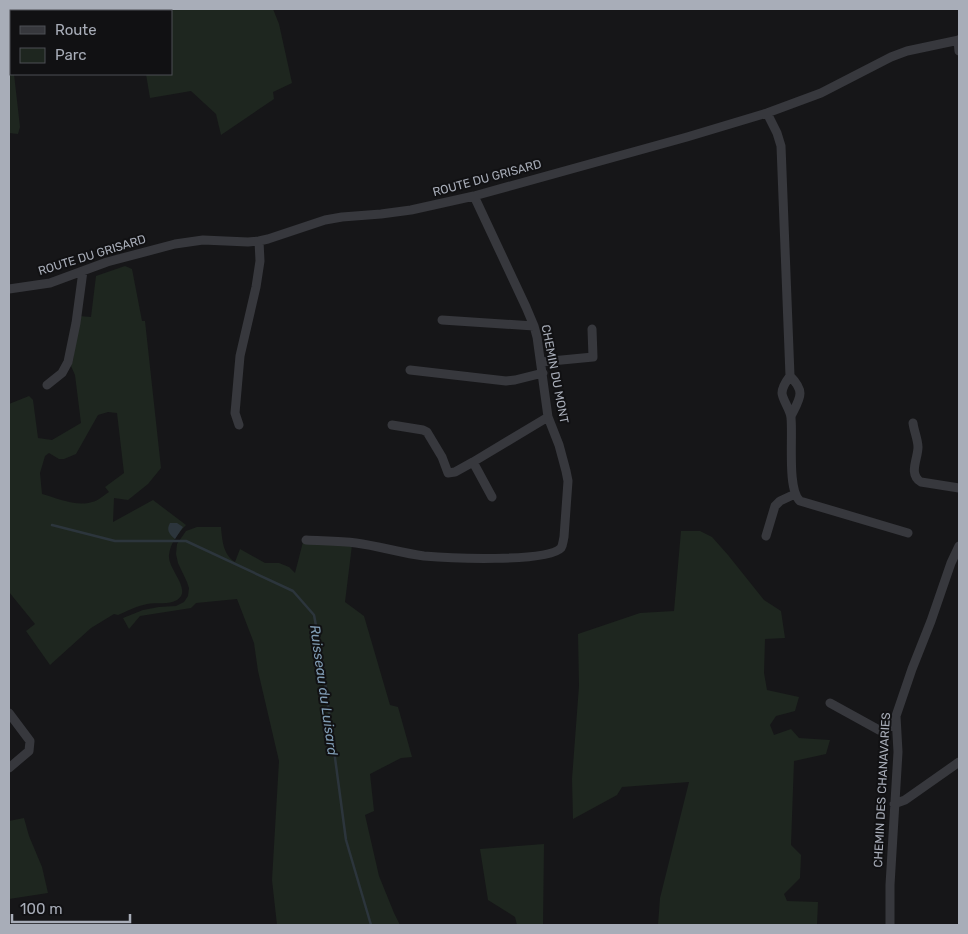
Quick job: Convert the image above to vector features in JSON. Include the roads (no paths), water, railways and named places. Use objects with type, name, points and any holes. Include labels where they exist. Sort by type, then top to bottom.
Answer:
[{"type":"street","points":[[958,40],[959,50]]},
{"type":"street","name":"ROUTE DU GRISARD","points":[[9,290],[50,283],[128,256],[188,241],[259,241],[325,220],[411,210],[474,196],[767,113],[822,94],[891,57],[907,51],[958,40]]},
{"type":"street","points":[[767,113],[781,146],[790,376],[782,395],[791,416],[792,477],[795,494],[800,501],[908,533]]},
{"type":"street","name":"CHEMIN DU MONT","points":[[306,540],[357,543],[411,554],[455,558],[517,558],[546,555],[560,549],[562,546],[568,481],[559,445],[548,417],[543,373],[534,326],[474,196]]},
{"type":"street","points":[[239,425],[234,413],[240,356],[256,287],[260,261],[259,241]]},
{"type":"street","points":[[47,385],[62,373],[68,362],[76,323],[83,271]]},
{"type":"street","points":[[442,320],[534,326]]},
{"type":"street","points":[[541,362],[593,357],[592,329]]},
{"type":"street","points":[[410,370],[506,381],[543,373]]},
{"type":"street","points":[[790,376],[801,392],[791,416]]},
{"type":"street","points":[[392,425],[427,432],[442,457],[448,473],[455,472],[548,417]]},
{"type":"street","points":[[912,423],[918,445],[914,471],[918,479],[922,482],[959,488]]},
{"type":"street","points":[[472,462],[492,497]]},
{"type":"street","points":[[766,536],[775,506],[780,501],[795,494]]},
{"type":"street","name":"CHEMIN DES CHANAVARIES","points":[[890,925],[890,885],[898,752],[896,716],[950,563],[959,546]]},
{"type":"street","points":[[830,703],[879,730],[885,730],[890,727],[896,716]]},
{"type":"street","points":[[9,713],[30,741],[29,751],[9,768]]},
{"type":"street","points":[[894,804],[905,800],[959,762]]},
{"type":"waterway","name":"Ruisseau du Luisard","points":[[52,525],[115,541],[186,541],[293,591],[314,615],[321,653],[346,840],[371,925]]}]
